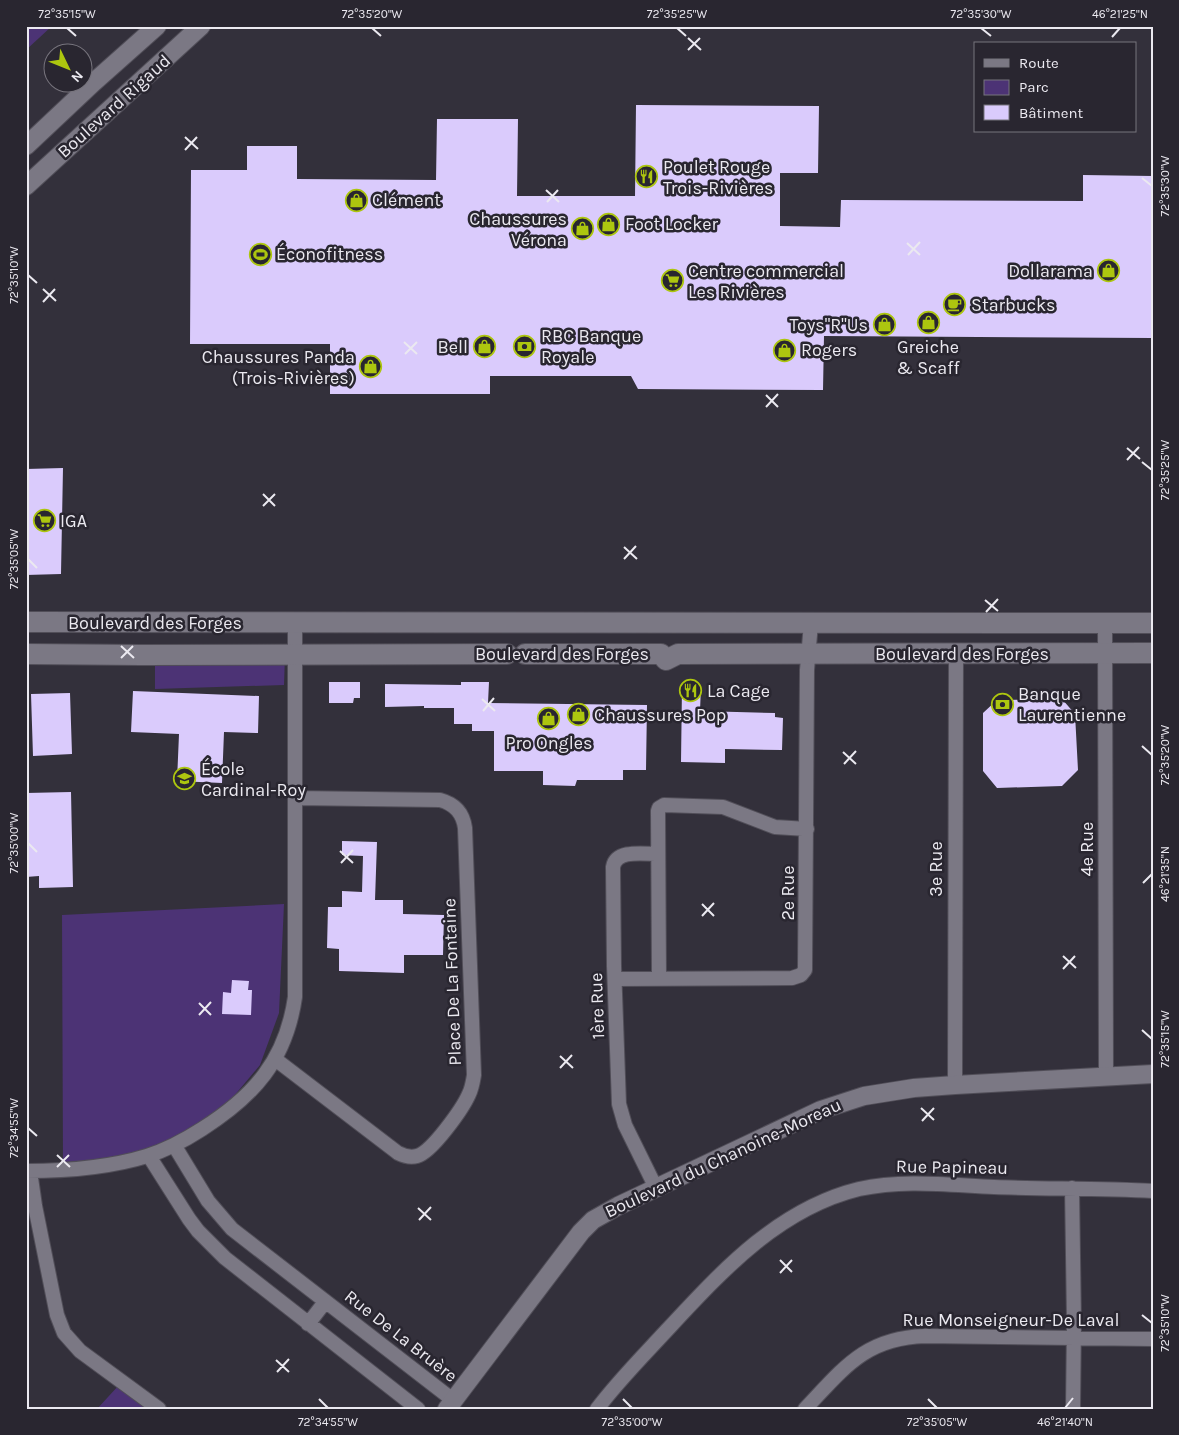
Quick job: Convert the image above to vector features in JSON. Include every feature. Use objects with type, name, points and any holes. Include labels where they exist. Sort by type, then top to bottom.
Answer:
[{"type":"main road","name":"Boulevard des Forges","points":[[26,622],[1153,623]]},
{"type":"main road","name":"Boulevard des Forges","points":[[26,654],[141,656],[661,654],[666,660],[678,654],[1153,653]]},
{"type":"street","name":"Boulevard Rigaud","points":[[26,146],[157,26]]},
{"type":"street","name":"Boulevard Rigaud","points":[[26,186],[202,26]]},
{"type":"street","points":[[159,1409],[80,1350],[64,1333],[57,1314],[28,1171],[76,1170],[107,1166],[149,1156],[174,1145],[238,1104],[258,1083],[275,1059],[285,1036],[295,997],[295,623]]},
{"type":"street","name":"2e Rue","points":[[615,979],[792,978],[802,975],[805,970],[808,654],[811,623]]},
{"type":"street","name":"4e Rue","points":[[1105,623],[1106,1076]]},
{"type":"street","name":"3e Rue","points":[[955,1085],[956,654]]},
{"type":"street","name":"Place De La Fontaine","points":[[275,1059],[398,1153],[410,1157],[422,1154],[431,1147],[467,1099],[473,1084],[474,1075],[465,828],[461,815],[452,805],[440,800],[295,798]]},
{"type":"street","points":[[659,978],[658,811],[663,806],[720,806],[778,828],[807,828]]},
{"type":"street","name":"1ère Rue","points":[[656,1188],[627,1130],[618,1104],[614,863],[621,855],[658,854]]},
{"type":"street","name":"Boulevard du Chanoine-Moreau","points":[[450,1404],[587,1224],[606,1212],[813,1114],[843,1102],[878,1093],[955,1085],[1153,1074]]},
{"type":"street","name":"Rue De La Bruère","points":[[174,1145],[208,1201],[223,1220],[450,1404]]},
{"type":"street","points":[[149,1156],[198,1232],[225,1258],[418,1409]]},
{"type":"street","name":"Rue Papineau","points":[[597,1409],[634,1366],[736,1258],[794,1215],[823,1201],[858,1190],[907,1183],[1153,1191]]},
{"type":"street","points":[[1072,1188],[1072,1409]]},
{"type":"street","name":"Rue De La Bruère","points":[[308,1324],[326,1302]]},
{"type":"street","name":"Rue Monseigneur-De Laval","points":[[805,1409],[852,1360],[870,1348],[887,1341],[925,1336],[1153,1339]]},
{"type":"green space","points":[[26,26],[52,26],[26,50]]},
{"type":"green space","points":[[155,655],[285,655],[284,685],[155,689]]},
{"type":"green space","points":[[284,904],[279,1013],[260,1065],[229,1102],[165,1151],[63,1166],[62,915]]},
{"type":"green space","points":[[119,1385],[148,1409],[97,1409]]},
{"type":"building","name":"Centre commercial Les Rivières","points":[[636,105],[819,106],[818,173],[780,173],[780,226],[840,227],[841,200],[1083,201],[1083,175],[1153,176],[1153,338],[824,336],[823,390],[638,389],[631,376],[490,376],[490,394],[330,394],[330,344],[190,344],[191,170],[247,170],[247,146],[297,146],[297,179],[436,180],[437,119],[518,119],[517,196],[635,196]]},
{"type":"building","name":"IGA","points":[[63,468],[61,574],[26,575],[26,469]]},
{"type":"building","points":[[329,682],[360,682],[360,698],[354,698],[353,703],[329,703]]},
{"type":"building","points":[[461,682],[489,682],[488,703],[647,705],[646,770],[623,770],[623,780],[577,780],[575,786],[543,785],[543,771],[494,771],[494,731],[472,731],[472,724],[454,724],[454,708],[424,708],[424,706],[385,707],[385,684],[461,685]]},
{"type":"building","points":[[682,686],[701,686],[700,711],[775,713],[775,717],[783,718],[782,750],[725,749],[725,763],[681,762]]},
{"type":"building","points":[[133,691],[259,696],[258,733],[224,732],[222,783],[177,781],[179,734],[131,732]]},
{"type":"building","points":[[70,693],[72,754],[33,756],[31,694]]},
{"type":"building","points":[[1062,699],[1075,714],[1078,770],[1062,786],[997,788],[983,771],[983,713],[997,700]]},
{"type":"building","points":[[71,792],[73,887],[39,888],[39,876],[26,877],[26,793]]},
{"type":"building","points":[[342,841],[377,842],[375,900],[403,900],[403,914],[444,915],[443,955],[404,955],[404,973],[339,971],[339,949],[327,948],[328,907],[342,907],[342,891],[362,892],[363,856],[342,855]]},
{"type":"building","points":[[232,980],[249,981],[248,990],[252,990],[251,1015],[222,1014],[223,992],[231,993]]},
{"type":"place","name":"Poulet Rouge Trois-Rivières","points":[[647,177]]},
{"type":"place","name":"Clément","points":[[356,200]]},
{"type":"place","name":"Foot Locker","points":[[609,224]]},
{"type":"place","name":"Chaussures Vérona","points":[[583,229]]},
{"type":"place","name":"Éconofitness","points":[[260,254]]},
{"type":"place","name":"Dollarama","points":[[1109,271]]},
{"type":"place","name":"Centre commercial Les Rivières","points":[[672,281]]},
{"type":"place","name":"Starbucks","points":[[955,305]]},
{"type":"place","name":"Greiche & Scaff","points":[[928,322]]},
{"type":"place","name":"Toys\"R\"Us","points":[[884,325]]},
{"type":"place","name":"RBC Banque Royale","points":[[525,346]]},
{"type":"place","name":"Bell","points":[[484,347]]},
{"type":"place","name":"Rogers","points":[[785,350]]},
{"type":"place","name":"Chaussures Panda (Trois-Rivières)","points":[[371,367]]},
{"type":"place","name":"IGA","points":[[44,521]]},
{"type":"place","name":"La Cage","points":[[691,691]]},
{"type":"place","name":"Banque Laurentienne","points":[[1002,704]]},
{"type":"place","name":"Chaussures Pop","points":[[578,715]]},
{"type":"place","name":"Pro Ongles","points":[[549,718]]},
{"type":"place","name":"École Cardinal-Roy","points":[[185,779]]}]
